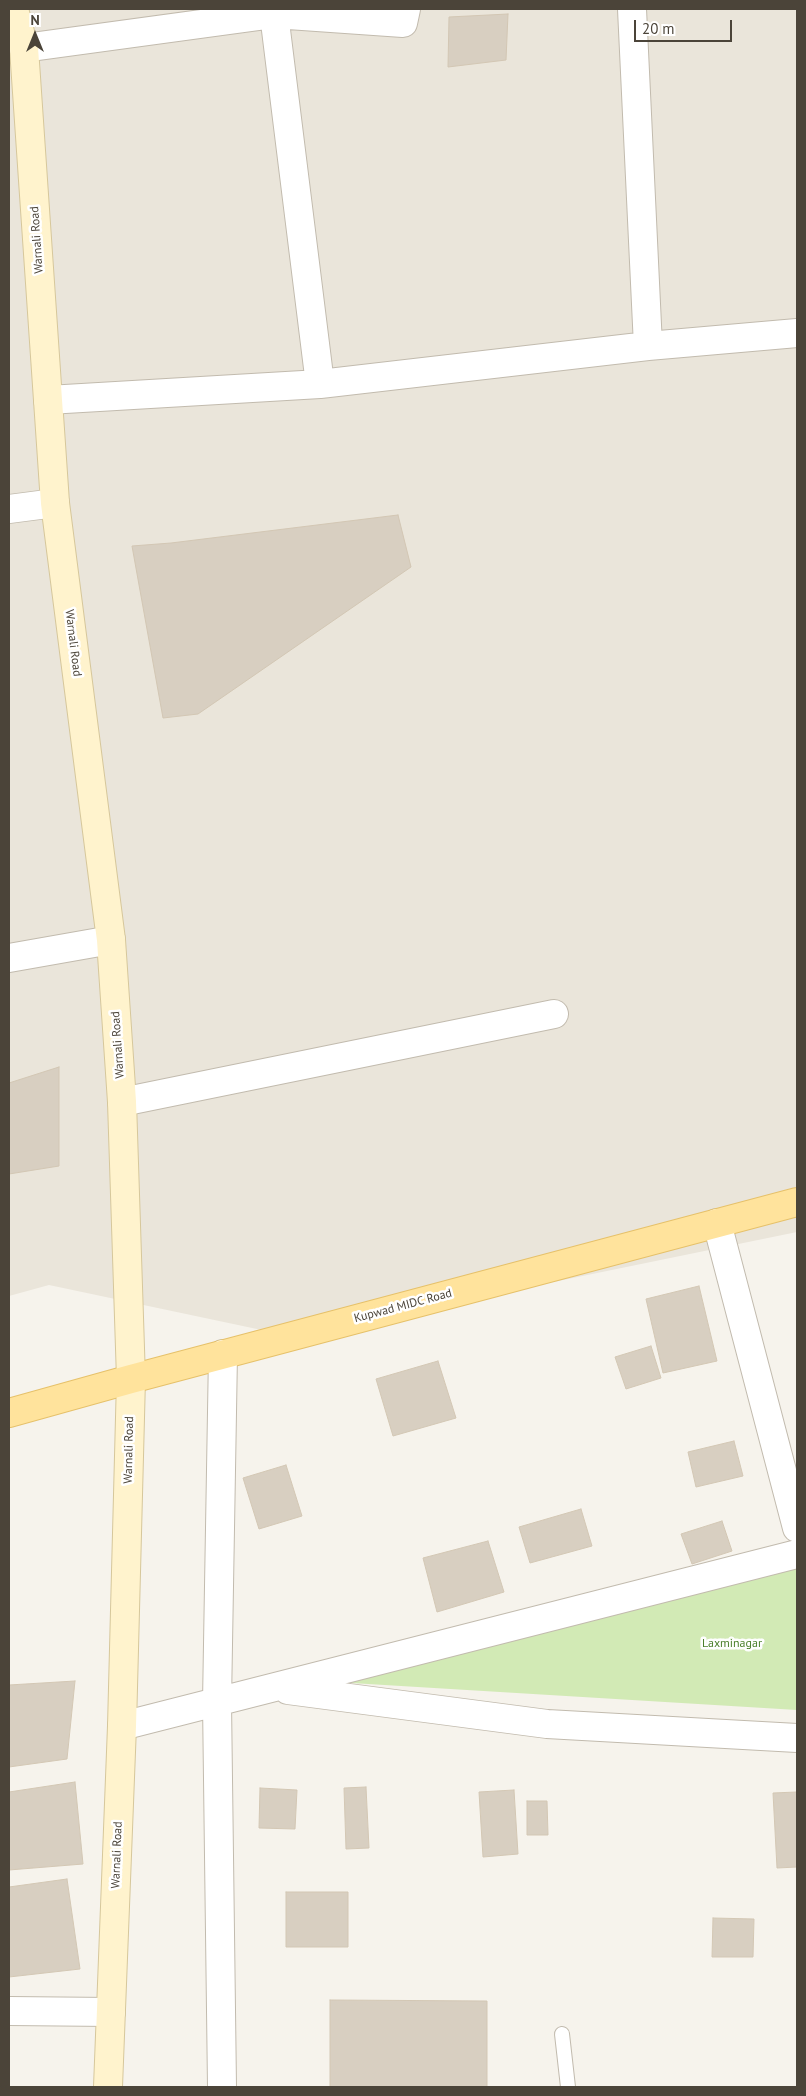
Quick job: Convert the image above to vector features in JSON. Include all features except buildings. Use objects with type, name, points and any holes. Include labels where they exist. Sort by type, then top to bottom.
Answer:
[{"type":"main road","name":"Warnali Road","points":[[14,9],[24,48],[55,503],[111,940],[122,1102],[131,1378],[122,1726],[108,2087]]},
{"type":"main road","name":"Kupwad MIDC Road","points":[[9,1413],[131,1378],[797,1202]]},
{"type":"street","points":[[24,48],[274,12],[403,23],[406,9]]},
{"type":"street","points":[[632,9],[648,346]]},
{"type":"street","points":[[274,12],[320,384]]},
{"type":"street","points":[[48,400],[320,384],[648,346],[797,333]]},
{"type":"street","points":[[9,509],[55,503]]},
{"type":"street","points":[[9,958],[111,940]]},
{"type":"street","points":[[122,1102],[554,1014]]},
{"type":"street","points":[[717,1223],[797,1528]]},
{"type":"street","points":[[222,2087],[217,1702],[223,1354]]},
{"type":"street","points":[[122,1726],[797,1554]]},
{"type":"street","points":[[274,1688],[547,1724],[797,1738]]},
{"type":"street","points":[[9,2011],[111,2012]]},
{"type":"lane","points":[[562,2034],[568,2087]]},
{"type":"shaded area","points":[[9,9],[797,9],[797,1232],[290,1336],[49,1285],[9,1296]]},
{"type":"green space","name":"Laxminagar","points":[[797,1564],[797,1710],[335,1682]]}]
